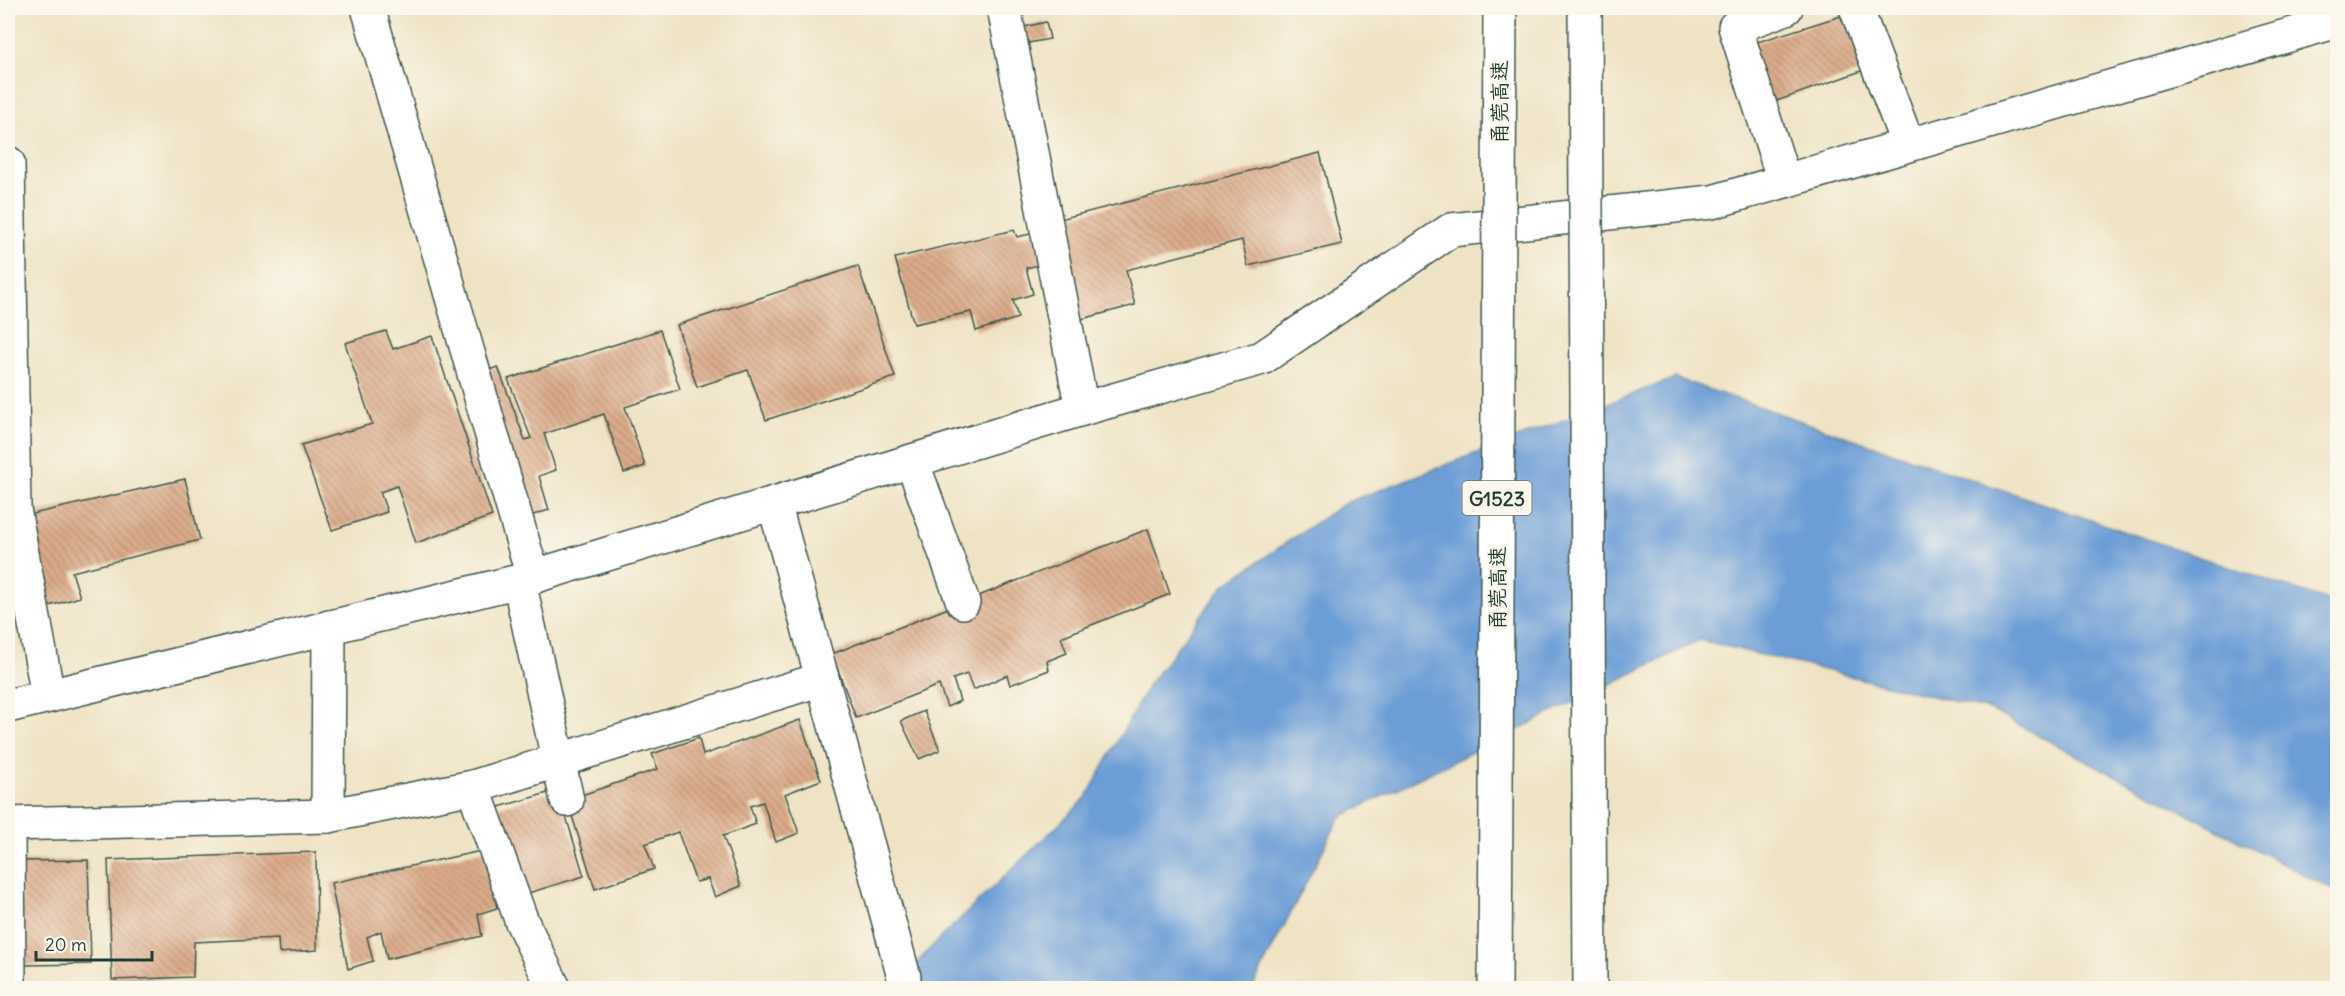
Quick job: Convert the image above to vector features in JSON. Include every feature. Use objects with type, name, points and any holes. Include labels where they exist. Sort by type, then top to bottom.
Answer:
[{"type":"main road","points":[[368,8],[526,579],[567,800]]},
{"type":"main road","points":[[1004,8],[1082,409]]},
{"type":"main road","name":"甬莞高速","points":[[1495,988],[1500,8]]},
{"type":"main road","points":[[1585,8],[1590,988]]},
{"type":"main road","points":[[1784,181],[1736,27],[1786,8]]},
{"type":"main road","points":[[1856,8],[1908,145]]},
{"type":"main road","points":[[8,706],[526,579],[1082,409],[1262,358],[1451,230],[1712,202],[2337,21]]},
{"type":"main road","points":[[8,163],[14,509],[48,696]]},
{"type":"main road","points":[[912,461],[963,602]]},
{"type":"main road","points":[[774,503],[904,977]]},
{"type":"main road","points":[[328,816],[329,627]]},
{"type":"main road","points":[[8,824],[328,816],[473,787],[822,678]]},
{"type":"main road","points":[[473,787],[522,922],[554,988]]},
{"type":"main road","points":[[8,829],[9,988]]},
{"type":"water","points":[[1675,378],[2337,604],[2337,892],[1990,710],[1700,640],[1340,817],[1252,988],[894,988],[938,940],[1086,798],[1148,686],[1224,585],[1345,503]]},
{"type":"building","points":[[1844,15],[1864,70],[1771,103],[1751,44]]},
{"type":"building","points":[[1046,22],[1050,39],[1017,45],[1015,29]]},
{"type":"building","points":[[1320,153],[1342,244],[1248,266],[1242,240],[1126,270],[1135,305],[1078,320],[1052,221]]},
{"type":"building","points":[[1014,230],[1017,237],[1035,233],[1043,264],[1026,268],[1033,294],[1013,300],[1018,318],[976,331],[971,312],[914,324],[895,258]]},
{"type":"building","points":[[858,266],[895,377],[766,420],[748,370],[697,387],[677,325]]},
{"type":"building","points":[[660,330],[680,389],[625,407],[645,466],[624,473],[604,414],[544,434],[556,470],[539,476],[549,510],[527,517],[477,374],[498,367],[525,440],[531,438],[508,379]]},
{"type":"building","points":[[386,331],[393,349],[432,336],[492,516],[416,543],[397,486],[380,492],[387,512],[332,530],[301,445],[372,424],[345,343]]},
{"type":"building","points":[[185,479],[200,540],[72,572],[80,597],[46,607],[24,516]]},
{"type":"building","points":[[1148,529],[1170,594],[1061,637],[1067,653],[1047,661],[1049,670],[1010,685],[1007,675],[973,690],[967,674],[953,679],[960,701],[947,707],[939,685],[856,718],[832,654]]},
{"type":"building","points":[[924,711],[940,750],[919,759],[901,721]]},
{"type":"building","points":[[800,720],[821,780],[785,794],[799,833],[776,842],[763,802],[750,806],[756,824],[723,836],[741,886],[715,897],[708,879],[696,882],[678,832],[645,844],[654,869],[595,889],[567,800],[658,769],[652,754],[699,738],[703,755]]},
{"type":"building","points":[[558,790],[584,876],[522,895],[492,809]]},
{"type":"building","points":[[486,850],[497,908],[478,914],[482,936],[387,959],[381,931],[367,937],[373,961],[348,969],[331,883]]},
{"type":"building","points":[[316,852],[317,950],[279,953],[278,938],[194,942],[193,977],[112,980],[108,860]]},
{"type":"building","points":[[88,860],[91,964],[24,965],[20,861]]}]
